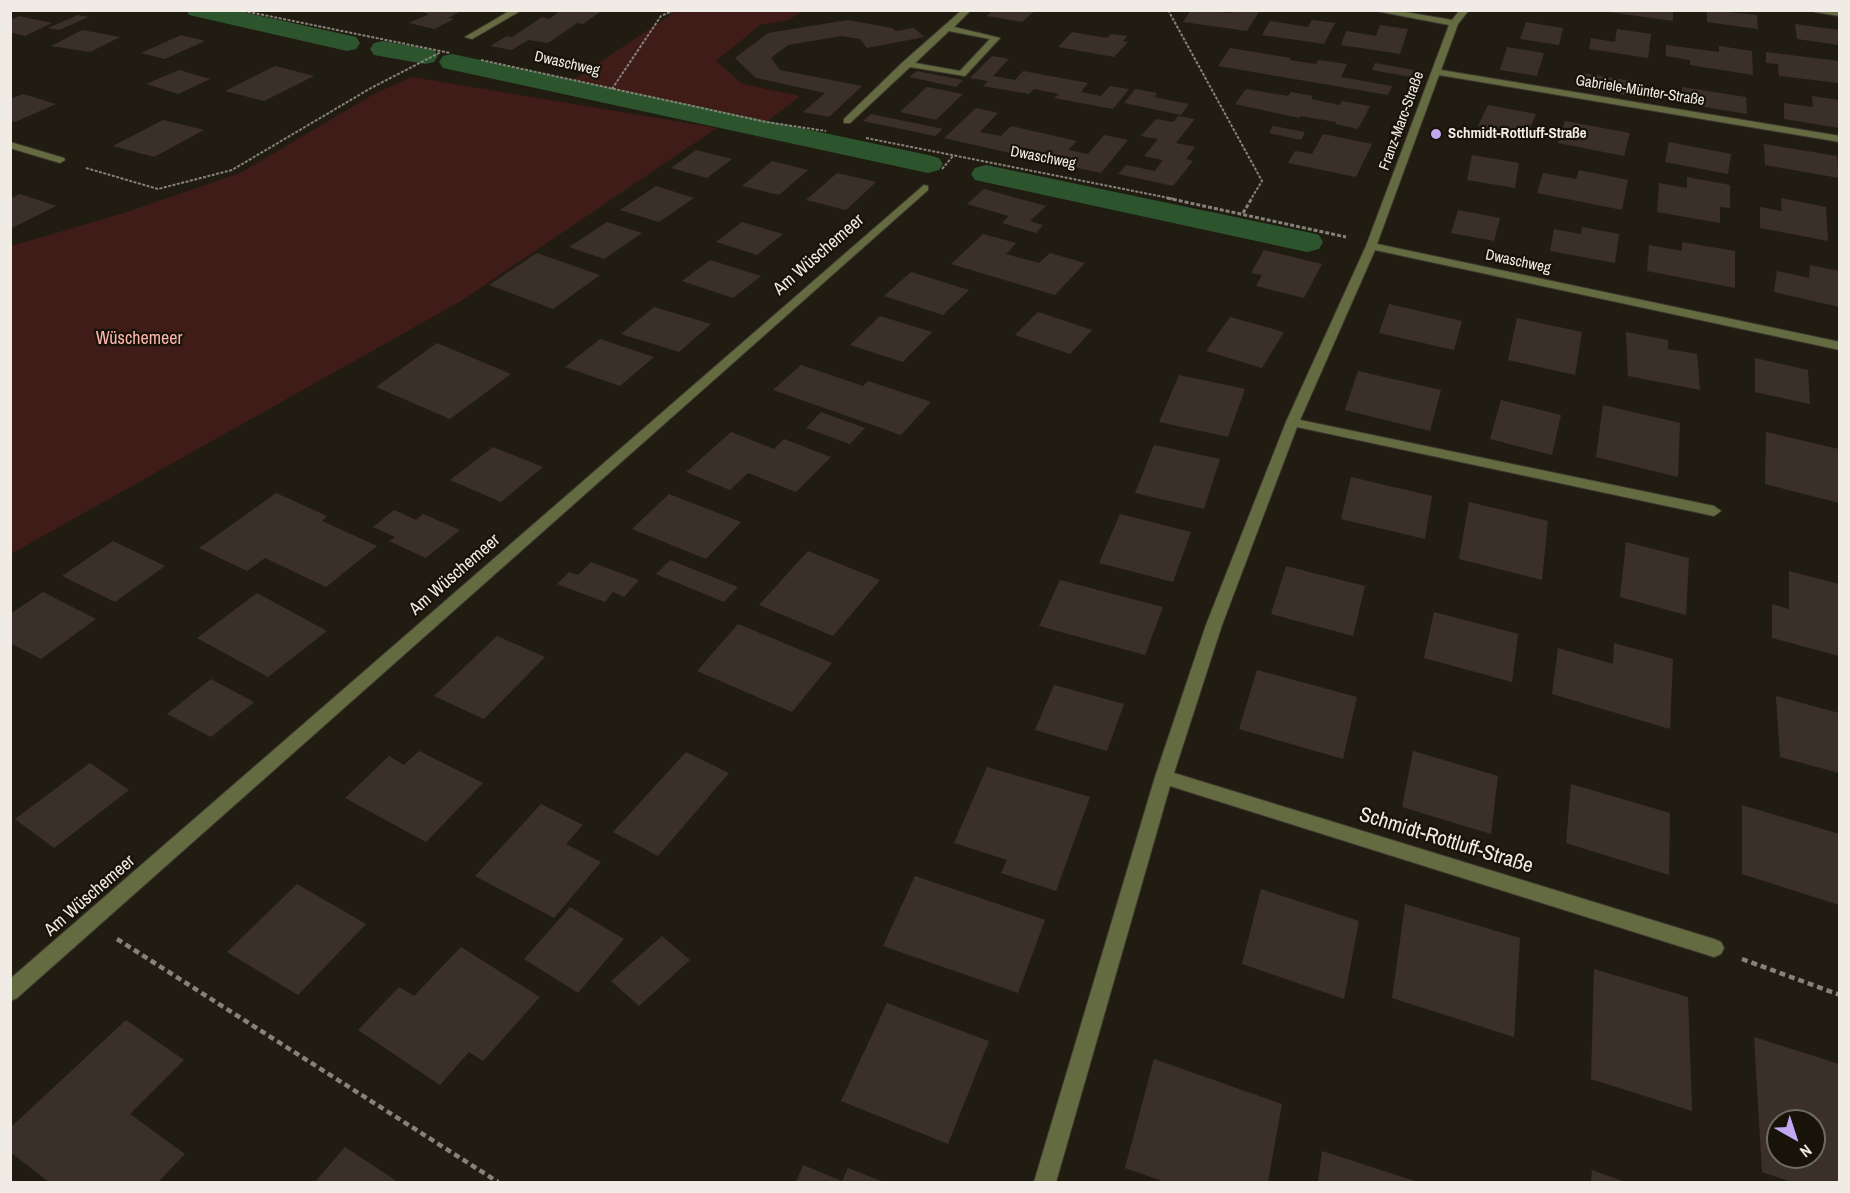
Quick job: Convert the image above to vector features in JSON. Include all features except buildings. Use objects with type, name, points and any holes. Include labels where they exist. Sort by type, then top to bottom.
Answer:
[{"type":"street","points":[[469,37],[518,10]]},
{"type":"street","points":[[847,121],[967,10]]},
{"type":"street","points":[[1375,10],[1454,23]]},
{"type":"street","name":"Franz-Marc-Straße","points":[[1371,246],[1454,23],[1465,10]]},
{"type":"street","points":[[1815,10],[1837,14]]},
{"type":"street","points":[[906,64],[962,74],[996,38],[946,28]]},
{"type":"street","name":"Gabriele-Münter-Straße","points":[[1437,72],[1839,139]]},
{"type":"street","points":[[10,146],[60,160]]},
{"type":"street","name":"Am Wüschemeer","points":[[10,992],[924,188]]},
{"type":"street","points":[[1045,1182],[1164,777],[1214,625],[1292,422],[1371,246]]},
{"type":"street","name":"Dwaschweg","points":[[1371,246],[1839,346]]},
{"type":"street","points":[[1292,422],[1714,511]]},
{"type":"street","name":"Schmidt-Rottluff-Straße","points":[[1164,777],[1714,948]]},
{"type":"path","points":[[239,10],[453,54]]},
{"type":"path","points":[[612,89],[661,16],[675,10]]},
{"type":"path","points":[[1168,10],[1262,181],[1244,213]]},
{"type":"path","points":[[60,160],[158,189],[232,170],[371,88],[469,37]]},
{"type":"path","name":"Dwaschweg","points":[[475,59],[766,122],[835,132]]},
{"type":"path","name":"Dwaschweg","points":[[856,136],[1244,213],[1334,233],[1371,246]]},
{"type":"path","points":[[89,923],[138,951],[498,1182]]},
{"type":"path","points":[[1714,948],[1839,995]]},
{"type":"green space","points":[[678,10],[802,11],[789,20],[760,25],[716,61],[743,84],[800,96],[766,122],[573,80]]},
{"type":"green space","name":"Wüschemeer","points":[[412,77],[717,128],[461,301],[11,554],[11,246],[121,214],[240,173],[376,93]]},
{"type":"waterway","points":[[198,10],[347,43]]},
{"type":"waterway","points":[[383,49],[425,56]]},
{"type":"waterway","points":[[452,62],[928,164]]},
{"type":"waterway","points":[[986,174],[1307,242]]},
{"type":"place","name":"Schmidt-Rottluff-Straße","points":[[1436,134]]}]
